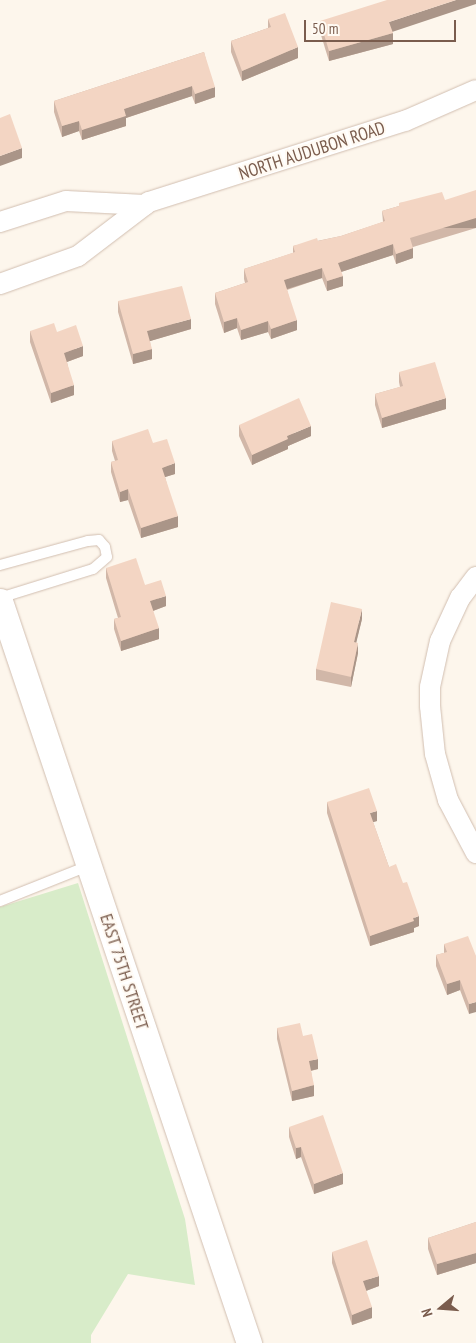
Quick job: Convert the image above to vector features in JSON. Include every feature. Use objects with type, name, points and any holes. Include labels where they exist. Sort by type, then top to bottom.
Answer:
[{"type":"street","name":"NORTH AUDUBON ROAD","points":[[0,284],[78,256],[145,205],[404,121],[476,90]]},
{"type":"street","name":"NORTH AUDUBON ROAD","points":[[0,222],[66,202],[145,205]]},
{"type":"street","points":[[476,577],[460,598],[440,641],[430,687],[435,754],[455,818],[476,853]]},
{"type":"street","name":"EAST 75TH STREET","points":[[0,599],[7,641],[88,866],[249,1343]]},
{"type":"lane","points":[[0,565],[88,541],[99,540],[105,547],[107,557],[93,569],[0,599]]},
{"type":"lane","points":[[0,902],[88,866]]},
{"type":"green space","points":[[78,883],[185,1219],[195,1285],[128,1274],[91,1335],[91,1343],[0,1343],[0,907]]},
{"type":"building","points":[[387,0],[456,0],[389,22],[393,33],[329,51],[320,21]]},
{"type":"building","points":[[285,13],[298,47],[242,71],[231,41],[271,27],[268,19]]},
{"type":"building","points":[[204,52],[215,87],[195,94],[192,86],[124,109],[126,116],[82,130],[79,121],[62,126],[54,101]]},
{"type":"building","points":[[10,114],[22,148],[0,156],[0,118]]},
{"type":"building","points":[[476,190],[476,218],[410,238],[413,248],[396,254],[393,244],[338,263],[343,276],[327,281],[322,268],[284,280],[297,320],[271,329],[268,321],[241,330],[237,318],[224,322],[215,293],[248,282],[244,269],[295,252],[293,246],[317,238],[318,241],[341,236],[385,221],[382,211],[399,206],[399,203],[442,192],[445,200]]},
{"type":"building","points":[[182,286],[191,319],[147,331],[152,349],[133,354],[118,301]]},
{"type":"building","points":[[54,323],[57,332],[76,325],[83,346],[64,353],[74,385],[51,393],[30,331]]},
{"type":"building","points":[[435,362],[446,398],[382,418],[375,394],[403,386],[399,372]]},
{"type":"building","points":[[299,398],[311,426],[287,436],[288,439],[252,455],[239,425]]},
{"type":"building","points":[[148,429],[153,443],[167,439],[175,463],[162,468],[178,516],[141,528],[128,489],[120,492],[111,462],[118,460],[112,441]]},
{"type":"building","points":[[136,558],[145,585],[161,580],[166,596],[150,601],[159,628],[121,641],[114,619],[121,617],[106,568]]},
{"type":"building","points":[[331,602],[362,609],[354,642],[358,643],[351,677],[316,669]]},
{"type":"building","points":[[369,788],[377,811],[370,813],[389,867],[396,864],[403,883],[407,882],[419,916],[413,918],[414,921],[370,936],[327,802]]},
{"type":"building","points":[[468,936],[476,956],[476,1002],[469,1004],[460,980],[447,984],[436,955],[447,952],[444,944]]},
{"type":"building","points":[[300,1023],[303,1036],[312,1034],[318,1059],[309,1061],[314,1085],[292,1091],[277,1028]]},
{"type":"building","points":[[323,1115],[343,1173],[314,1184],[301,1147],[296,1148],[289,1127]]},
{"type":"building","points":[[476,1222],[476,1253],[437,1264],[428,1238]]},
{"type":"building","points":[[367,1240],[379,1276],[363,1281],[372,1307],[352,1315],[332,1252]]}]
